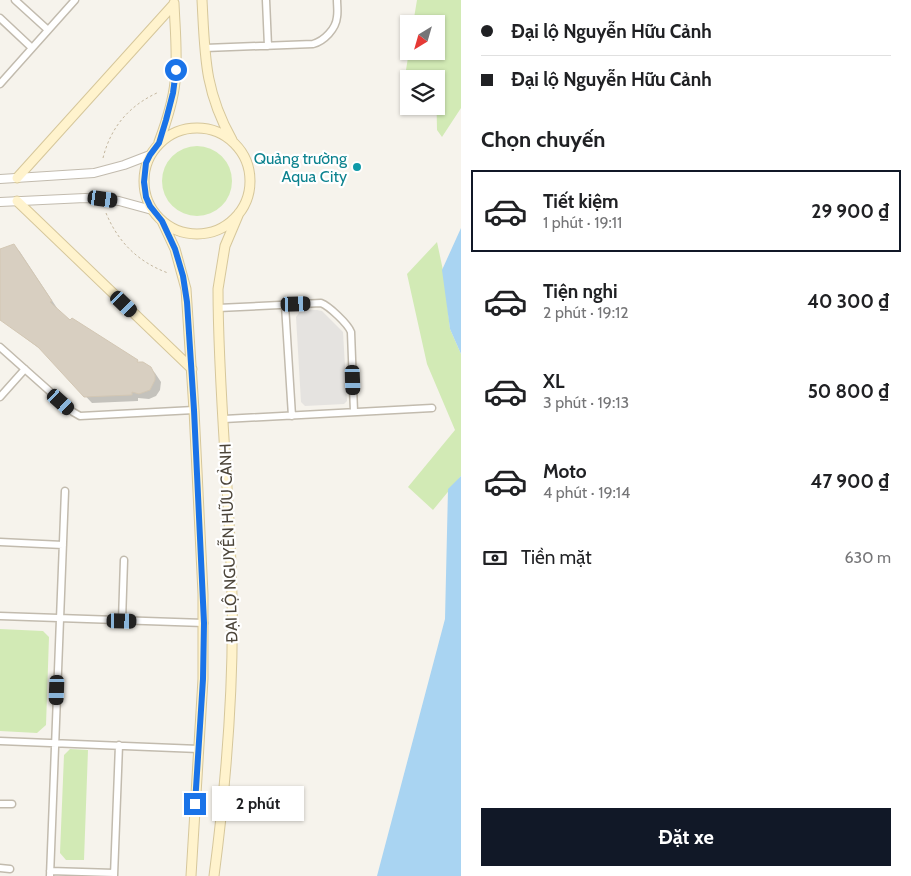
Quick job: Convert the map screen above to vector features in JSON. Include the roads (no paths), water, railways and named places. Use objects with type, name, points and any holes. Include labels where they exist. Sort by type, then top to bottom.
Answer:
[{"type":"main road","points":[[202,0],[206,66],[214,101],[223,125],[233,143],[245,158],[250,177],[248,196],[239,213],[225,226],[216,230],[202,234],[193,234],[179,231],[162,221],[152,210],[146,197],[144,182],[145,168],[150,155],[159,143],[175,132],[194,128],[213,130],[222,134],[233,143]]},
{"type":"main road","points":[[159,143],[171,104],[175,81],[174,2]]},
{"type":"main road","points":[[17,178],[174,2]]},
{"type":"main road","points":[[17,201],[192,369]]},
{"type":"main road","name":"ĐẠI LỘ NGUYỄN HỮU CẢNH","points":[[214,876],[225,791],[232,652],[232,596],[218,290],[222,258],[230,232],[239,213]]},
{"type":"main road","name":"ĐẠI LỘ NGUYỄN HỮU CẢNH","points":[[162,221],[175,249],[183,276],[187,302],[204,623],[203,679],[191,876]]},
{"type":"street","points":[[15,0],[48,30]]},
{"type":"street","points":[[0,84],[75,0]]},
{"type":"street","points":[[266,0],[268,46]]},
{"type":"street","points":[[205,48],[313,44],[319,42],[336,24],[338,18],[337,0]]},
{"type":"street","points":[[0,18],[32,48]]},
{"type":"street","points":[[0,179],[94,173],[124,165],[150,155]]},
{"type":"street","points":[[0,202],[85,198],[119,201],[152,210]]},
{"type":"street","points":[[218,308],[324,304],[350,330],[354,412]]},
{"type":"street","points":[[285,305],[292,416]]},
{"type":"street","points":[[0,347],[73,412],[80,416],[194,410]]},
{"type":"street","points":[[0,397],[25,369]]},
{"type":"street","points":[[224,419],[432,408]]},
{"type":"street","points":[[65,491],[50,874],[114,874],[119,745]]},
{"type":"street","points":[[0,542],[62,545]]},
{"type":"street","points":[[122,621],[124,560]]},
{"type":"street","points":[[0,616],[204,623]]},
{"type":"street","points":[[0,741],[198,749]]},
{"type":"street","points":[[0,804],[12,804]]},
{"type":"street","points":[[0,868],[10,869]]},
{"type":"water","points":[[461,228],[461,354],[450,329],[442,270]]},
{"type":"water","points":[[461,476],[461,876],[377,876],[445,619],[448,489]]},
{"type":"place","name":"Quảng trường Aqua City","points":[[357,167]]}]
